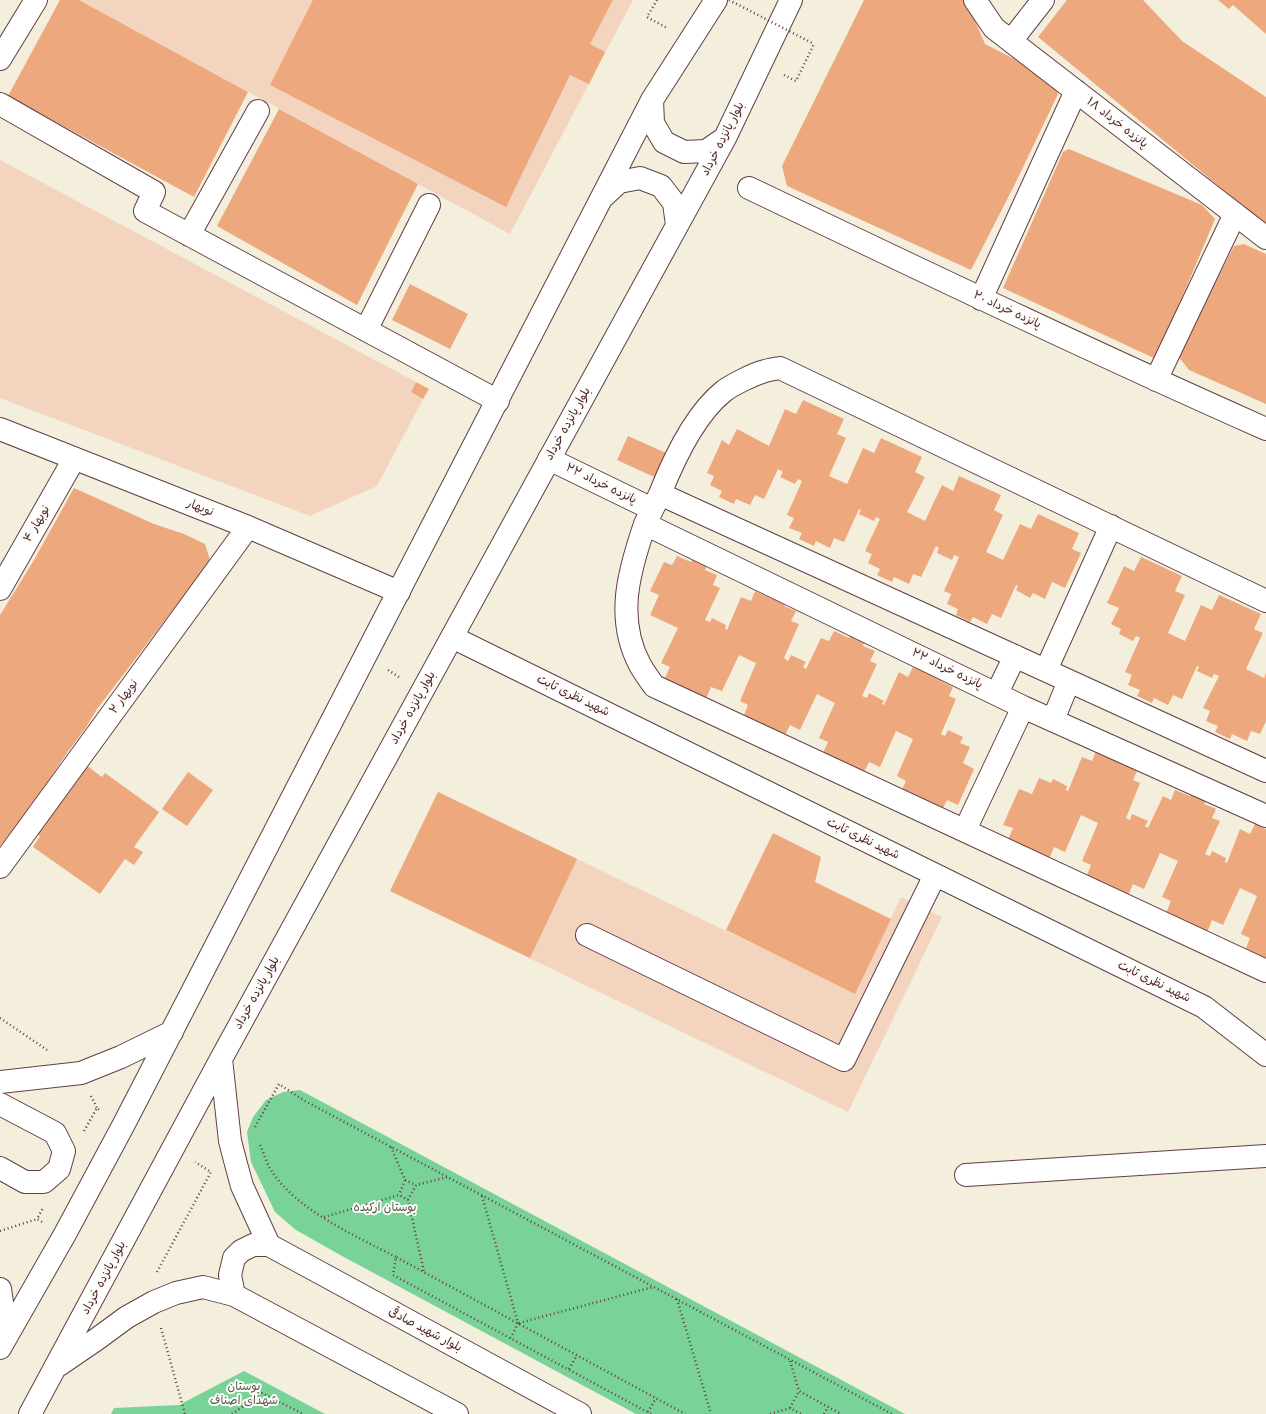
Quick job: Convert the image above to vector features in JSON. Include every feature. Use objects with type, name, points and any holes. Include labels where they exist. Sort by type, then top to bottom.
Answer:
[{"type":"street","points":[[0,59],[36,0]]},
{"type":"street","points":[[3,1342],[68,1228],[172,1032],[652,100],[716,0]]},
{"type":"street","name":"بلوار پانزده خرداد","points":[[30,1414],[221,1059],[725,138],[791,0]]},
{"type":"street","name":"پانزده خرداد ۱۸","points":[[976,0],[994,28],[1266,238]]},
{"type":"street","points":[[1011,41],[1043,0]]},
{"type":"street","points":[[981,299],[1076,91]]},
{"type":"street","points":[[652,100],[653,123],[664,142],[684,152],[706,151],[725,138]]},
{"type":"street","points":[[0,104],[154,192],[145,211],[498,401]]},
{"type":"street","points":[[189,235],[258,111]]},
{"type":"street","points":[[602,197],[619,182],[640,178],[661,186],[674,203],[677,225]]},
{"type":"street","name":"پانزده خرداد ۲۰","points":[[749,188],[981,299],[1266,429]]},
{"type":"street","points":[[366,330],[429,205]]},
{"type":"street","points":[[1156,380],[1235,214]]},
{"type":"street","points":[[1266,601],[780,368],[761,372],[724,391],[703,413],[684,442],[652,509],[633,559],[627,588],[626,615],[630,640],[640,665],[654,686],[1266,971]]},
{"type":"street","name":"نوبهار","points":[[0,429],[248,527],[399,592]]},
{"type":"street","name":"نوبهار ۴","points":[[0,589],[74,459]]},
{"type":"street","name":"پانزده خرداد ۲۲","points":[[550,459],[652,509],[1023,707],[1266,816]]},
{"type":"street","name":"پانزده خرداد ۲۲","points":[[652,509],[1015,656],[1266,771]]},
{"type":"street","points":[[1046,670],[1111,526]]},
{"type":"street","name":"نوبهار ۲","points":[[0,867],[248,527]]},
{"type":"street","name":"شهید نظری ثابت","points":[[452,637],[1204,1007],[1266,1055]]},
{"type":"street","points":[[997,694],[1015,656]]},
{"type":"street","points":[[1053,720],[1069,681]]},
{"type":"street","points":[[965,830],[1023,707]]},
{"type":"street","points":[[586,935],[844,1060],[935,875]]},
{"type":"street","points":[[0,1082],[81,1073],[121,1057],[172,1032]]},
{"type":"street","points":[[221,1059],[232,1148],[242,1186],[269,1245],[253,1245],[241,1251],[234,1258],[230,1275],[234,1295]]},
{"type":"street","points":[[0,1104],[55,1133],[64,1151],[59,1169],[44,1182],[25,1182],[0,1168]]},
{"type":"street","points":[[966,1175],[1266,1156]]},
{"type":"street","name":"بلوار شهید صادقی","points":[[269,1245],[580,1414]]},
{"type":"street","points":[[56,1367],[97,1340],[127,1317],[154,1302],[176,1293],[203,1287],[234,1295],[457,1414]]},
{"type":"street","points":[[0,1289],[3,1342]]},
{"type":"path","points":[[648,18],[656,0]]},
{"type":"path","points":[[729,0],[814,44],[796,81]]},
{"type":"path","points":[[365,657],[423,690]]},
{"type":"path","points":[[254,1131],[279,1084],[305,1101],[892,1414]]},
{"type":"path","points":[[259,1143],[271,1170],[287,1189],[311,1210],[685,1414]]},
{"type":"path","points":[[391,1147],[405,1180],[416,1185],[448,1177]]},
{"type":"path","points":[[398,1195],[405,1180]]},
{"type":"path","points":[[416,1185],[408,1200],[424,1272]]},
{"type":"path","points":[[323,1217],[398,1195],[408,1200]]},
{"type":"path","points":[[481,1195],[518,1323],[511,1338]]},
{"type":"path","points":[[0,1230],[37,1219]]},
{"type":"path","points":[[396,1257],[393,1275],[650,1413],[656,1398]]},
{"type":"path","points":[[518,1323],[653,1287]]},
{"type":"path","points":[[677,1299],[711,1414]]},
{"type":"path","points":[[154,1302],[185,1414]]},
{"type":"path","points":[[569,1369],[577,1355]]},
{"type":"path","points":[[789,1360],[799,1391],[841,1414]]},
{"type":"path","points":[[770,1414],[790,1408],[799,1391]]},
{"type":"path","points":[[232,1414],[262,1393],[302,1414]]},
{"type":"path","points":[[824,1414],[828,1407]]},
{"type":"path","points":[[790,1408],[800,1414]]},
{"type":"shaded area","points":[[79,0],[633,0],[510,234]]},
{"type":"shaded area","points":[[0,160],[416,382],[411,392],[423,399],[377,486],[310,516],[0,398]]},
{"type":"shaded area","points":[[438,792],[855,993],[901,897],[942,917],[848,1112],[390,891]]},
{"type":"green space","name":"بوستان ارکیده","points":[[300,1090],[905,1414],[636,1414],[342,1256],[296,1230],[275,1212],[251,1162],[247,1132],[253,1117],[266,1100],[283,1092]]},
{"type":"green space","name":"بوستان شهدای اصناف","points":[[244,1371],[325,1414],[111,1414],[114,1408],[179,1405]]},
{"type":"building","points":[[60,0],[79,0],[248,92],[194,197],[8,96]]},
{"type":"building","points":[[313,0],[613,0],[590,44],[605,52],[589,84],[570,75],[506,207],[270,85]]},
{"type":"building","points":[[864,0],[966,0],[985,44],[1048,76],[1058,94],[1016,182],[971,270],[787,186],[782,166]]},
{"type":"building","points":[[1067,0],[1143,0],[1182,41],[1266,97],[1266,225],[1038,37]]},
{"type":"building","points":[[1218,0],[1266,0],[1266,34],[1233,5],[1229,9]]},
{"type":"building","points":[[279,109],[418,184],[357,305],[217,226]]},
{"type":"building","points":[[1069,149],[1202,205],[1215,219],[1156,359],[1003,288],[1063,152]]},
{"type":"building","points":[[1244,244],[1266,254],[1266,404],[1189,370],[1178,356],[1234,246]]},
{"type":"building","points":[[410,284],[468,314],[450,349],[392,320]]},
{"type":"building","points":[[416,382],[429,389],[423,399],[411,392]]},
{"type":"building","points":[[803,400],[844,419],[837,434],[846,438],[829,476],[847,484],[863,448],[874,453],[881,438],[922,457],[915,472],[925,477],[907,512],[925,521],[942,485],[953,491],[959,476],[1001,495],[994,510],[1003,515],[986,552],[1003,560],[1020,524],[1031,529],[1038,514],[1079,533],[1072,549],[1081,553],[1065,588],[1052,582],[1045,599],[1033,593],[1030,598],[1016,590],[1018,586],[1016,585],[1001,618],[992,614],[987,624],[973,617],[970,622],[956,615],[958,609],[947,604],[951,594],[944,591],[959,557],[954,555],[952,560],[937,553],[939,548],[936,546],[921,577],[913,574],[909,584],[894,577],[892,582],[877,575],[880,569],[868,563],[872,554],[865,551],[880,519],[876,517],[874,521],[859,514],[861,510],[859,509],[844,542],[834,538],[830,548],[816,541],[814,546],[799,539],[802,533],[789,528],[794,518],[787,515],[802,481],[798,479],[795,484],[780,477],[783,472],[778,469],[764,499],[755,495],[750,505],[736,499],[734,504],[719,497],[722,491],[710,485],[714,476],[707,473],[722,440],[729,445],[737,429],[769,446],[785,409],[796,414]]},
{"type":"building","points":[[628,436],[666,453],[654,477],[617,460]]},
{"type":"building","points":[[74,488],[154,524],[184,534],[205,544],[210,560],[97,709],[85,729],[28,811],[0,846],[0,615],[34,560]]},
{"type":"building","points":[[677,556],[691,562],[693,558],[708,564],[705,570],[717,575],[713,585],[720,588],[705,620],[710,622],[712,618],[726,625],[725,629],[727,630],[741,597],[751,601],[755,591],[770,598],[772,593],[787,600],[784,606],[796,611],[791,621],[799,624],[784,658],[788,661],[791,655],[806,662],[803,667],[806,669],[821,638],[829,641],[834,631],[849,638],[851,633],[865,640],[863,646],[875,651],[870,661],[877,664],[862,696],[867,698],[869,693],[884,701],[882,704],[884,705],[899,672],[908,677],[913,667],[927,673],[929,668],[944,675],[941,681],[953,687],[949,696],[956,699],[941,734],[945,736],[948,730],[963,737],[960,743],[970,747],[963,763],[974,769],[958,805],[947,800],[940,814],[899,796],[906,781],[897,776],[913,739],[896,731],[880,767],[869,762],[862,776],[821,757],[828,742],[819,738],[835,703],[817,694],[800,730],[790,725],[783,739],[742,720],[748,705],[740,701],[756,663],[739,655],[722,691],[711,687],[705,701],[663,682],[670,667],[661,663],[678,628],[650,615],[659,595],[650,591],[664,562],[672,565]]},
{"type":"building","points":[[1141,557],[1182,576],[1175,591],[1185,595],[1168,633],[1185,641],[1201,605],[1212,610],[1219,595],[1261,614],[1254,629],[1263,633],[1246,669],[1264,678],[1266,673],[1266,721],[1260,734],[1251,731],[1247,741],[1232,734],[1230,739],[1215,732],[1218,726],[1206,721],[1210,711],[1203,708],[1219,676],[1214,674],[1212,678],[1197,671],[1199,667],[1197,666],[1182,699],[1173,695],[1168,705],[1154,698],[1152,703],[1137,696],[1140,690],[1128,685],[1132,675],[1125,672],[1140,638],[1136,636],[1133,641],[1119,634],[1121,629],[1111,624],[1119,608],[1107,603],[1124,566],[1134,571]]},
{"type":"building","points":[[1096,751],[1128,760],[1125,765],[1137,771],[1133,780],[1140,783],[1126,818],[1130,820],[1132,814],[1148,821],[1145,826],[1148,828],[1163,796],[1171,800],[1175,790],[1190,796],[1192,791],[1207,798],[1204,804],[1216,809],[1212,818],[1220,821],[1205,854],[1210,856],[1212,851],[1226,858],[1225,862],[1227,863],[1240,829],[1250,834],[1255,824],[1266,829],[1266,962],[1244,953],[1250,938],[1241,934],[1257,896],[1240,888],[1223,925],[1212,920],[1206,935],[1165,916],[1171,901],[1162,897],[1178,861],[1160,853],[1144,889],[1133,884],[1127,898],[1085,880],[1091,865],[1082,861],[1098,823],[1081,815],[1065,852],[1054,847],[1048,862],[1006,844],[1013,828],[1003,825],[1019,789],[1032,794],[1039,778],[1051,783],[1053,779],[1067,786],[1066,790],[1068,791],[1082,757],[1092,761]]},
{"type":"building","points":[[86,765],[102,777],[105,773],[159,812],[134,847],[143,852],[134,865],[125,859],[100,894],[33,847],[40,836],[37,834]]},
{"type":"building","points":[[188,772],[213,790],[187,826],[162,809]]},
{"type":"building","points":[[438,792],[577,859],[530,958],[390,891]]},
{"type":"building","points":[[773,833],[821,857],[815,882],[891,919],[855,994],[726,930]]}]
